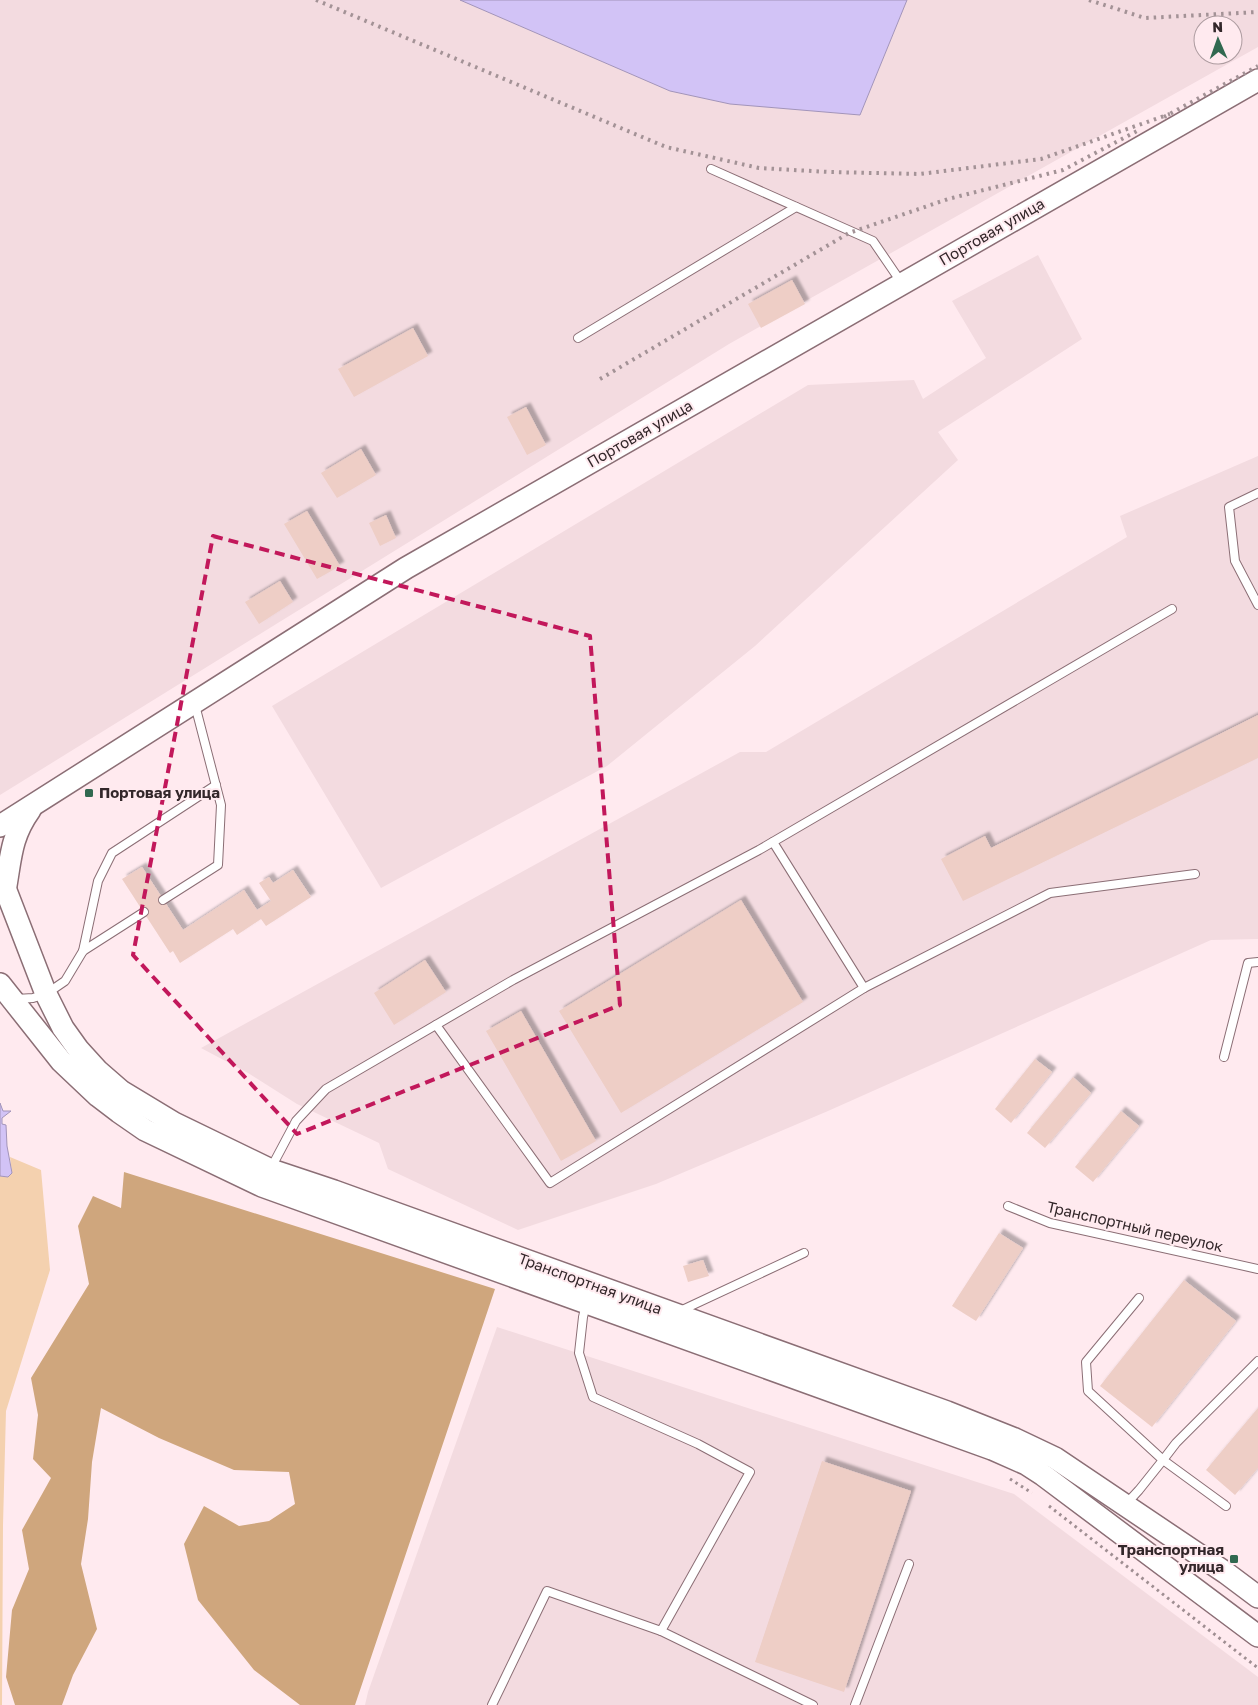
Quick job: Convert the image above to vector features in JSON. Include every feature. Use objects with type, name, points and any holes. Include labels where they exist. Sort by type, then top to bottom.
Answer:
[{"type":"main road","name":"Портовая улица","points":[[0,826],[406,568],[1258,80]]},
{"type":"main road","name":"Портовая улица","points":[[2,890],[15,836],[22,820],[33,806]]},
{"type":"main road","name":"Транспортная улица","points":[[2,890],[46,994],[63,1028],[78,1049],[98,1071],[121,1091],[266,1178],[343,1194],[1026,1464],[1111,1525],[1258,1636]]},
{"type":"main road","name":"Транспортная улица","points":[[6,992],[61,1061],[91,1090],[145,1130],[587,1302],[670,1322],[947,1412],[1015,1439],[1055,1458],[1226,1573],[1258,1597]]},
{"type":"lane","points":[[711,169],[873,241],[902,284]]},
{"type":"lane","points":[[578,338],[796,207]]},
{"type":"lane","points":[[1258,493],[1229,507],[1235,560],[1258,605]]},
{"type":"lane","points":[[266,1178],[296,1121],[326,1089],[513,980],[772,842],[1172,609]]},
{"type":"lane","points":[[163,900],[218,864],[221,805],[195,703]]},
{"type":"lane","points":[[6,992],[33,998],[46,994],[65,981],[83,951],[98,881],[112,853],[216,785]]},
{"type":"lane","points":[[772,842],[864,988]]},
{"type":"lane","points":[[436,1025],[550,1183],[864,988],[1050,893],[1195,874]]},
{"type":"lane","points":[[83,951],[144,912]]},
{"type":"lane","points":[[1224,1057],[1248,963],[1258,962]]},
{"type":"lane","name":"Транспортный переулок","points":[[1008,1206],[1050,1223],[1258,1269]]},
{"type":"lane","points":[[670,1322],[804,1253]]},
{"type":"lane","points":[[1139,1298],[1086,1362],[1088,1391],[1163,1460],[1226,1506]]},
{"type":"lane","points":[[587,1302],[583,1317],[579,1353],[593,1397],[698,1444],[750,1472],[661,1631]]},
{"type":"lane","points":[[1125,1505],[1176,1443],[1258,1361]]},
{"type":"lane","points":[[855,1705],[909,1564]]},
{"type":"lane","points":[[492,1705],[547,1591],[661,1631],[813,1705]]},
{"type":"path","points":[[1004,1475],[1035,1494]]},
{"type":"path","points":[[1042,1500],[1258,1668]]},
{"type":"highlighted area","points":[[213,536],[590,636],[620,1005],[297,1134],[133,955]]},
{"type":"shaded area","points":[[0,0],[460,0],[670,91],[730,104],[860,115],[907,0],[1258,0],[1258,47],[1243,55],[1243,15],[1193,15],[1193,65],[1226,65],[729,344],[0,795]]},
{"type":"shaded area","points":[[460,0],[907,0],[860,115],[730,104],[670,91]]},
{"type":"shaded area","points":[[1038,255],[1082,339],[938,432],[958,460],[755,646],[607,766],[381,888],[272,706],[808,385],[914,380],[923,399],[986,358],[952,301]]},
{"type":"shaded area","points":[[1258,456],[1258,939],[1211,940],[828,1111],[656,1184],[518,1230],[388,1169],[379,1143],[297,1104],[248,1073],[201,1048],[740,752],[766,752],[1127,537],[1120,516]]},
{"type":"shaded area","points":[[0,1103],[3,1111],[11,1111],[2,1118],[2,1124],[6,1125],[7,1146],[12,1173],[8,1177],[0,1176]]},
{"type":"shaded area","points":[[10,1157],[41,1170],[50,1270],[6,1411],[2,1705],[0,1705],[0,1176],[8,1177],[12,1173]]},
{"type":"shaded area","points":[[124,1172],[495,1289],[355,1705],[300,1705],[254,1670],[198,1600],[184,1544],[204,1506],[239,1526],[269,1521],[295,1504],[289,1472],[234,1470],[159,1438],[101,1408],[92,1462],[88,1519],[81,1564],[97,1629],[73,1675],[62,1705],[15,1705],[6,1677],[12,1610],[29,1569],[22,1530],[51,1478],[33,1459],[38,1415],[31,1378],[89,1284],[78,1226],[93,1196],[121,1208]]},
{"type":"shaded area","points":[[497,1327],[1014,1494],[1258,1677],[1258,1705],[365,1705]]},
{"type":"building","points":[[792,280],[805,304],[761,328],[748,304]]},
{"type":"building","points":[[413,328],[428,356],[354,397],[338,369]]},
{"type":"building","points":[[526,407],[546,445],[527,455],[507,417]]},
{"type":"building","points":[[361,449],[376,475],[337,498],[321,473]]},
{"type":"building","points":[[307,511],[340,566],[317,579],[284,524]]},
{"type":"building","points":[[386,515],[396,538],[380,546],[369,523]]},
{"type":"building","points":[[280,581],[293,602],[259,624],[245,602]]},
{"type":"building","points":[[1258,715],[1258,758],[963,901],[941,859],[985,836],[991,848]]},
{"type":"building","points":[[142,867],[183,930],[244,890],[257,910],[271,901],[259,883],[269,877],[273,883],[293,870],[311,897],[266,926],[261,919],[237,935],[233,929],[180,963],[173,951],[170,953],[122,879]]},
{"type":"building","points":[[741,900],[803,1002],[621,1113],[559,1011]]},
{"type":"building","points":[[425,960],[446,992],[394,1025],[374,993]]},
{"type":"building","points":[[521,1011],[596,1141],[561,1161],[486,1031]]},
{"type":"building","points":[[1035,1059],[1052,1072],[1011,1123],[995,1109]]},
{"type":"building","points":[[1073,1077],[1091,1093],[1045,1148],[1027,1133]]},
{"type":"building","points":[[1121,1111],[1139,1126],[1093,1182],[1075,1167]]},
{"type":"building","points":[[999,1233],[1023,1248],[976,1321],[952,1306]]},
{"type":"building","points":[[703,1260],[709,1276],[688,1282],[683,1266]]},
{"type":"building","points":[[1184,1280],[1236,1321],[1152,1427],[1100,1386]]},
{"type":"building","points":[[1258,1408],[1258,1468],[1235,1495],[1206,1470]]},
{"type":"building","points":[[822,1461],[911,1491],[844,1692],[755,1662]]},
{"type":"railway","points":[[316,0],[666,147],[759,168],[920,174],[1041,159],[1170,114]]},
{"type":"railway","points":[[1089,0],[1145,18],[1258,12]]},
{"type":"railway","points":[[1164,117],[1258,66]]},
{"type":"railway","points":[[600,379],[849,233],[948,199],[1063,170],[1139,130]]},
{"type":"place","name":"Портовая улица","points":[[89,793]]},
{"type":"place","name":"Транспортная улица","points":[[1234,1559]]}]
